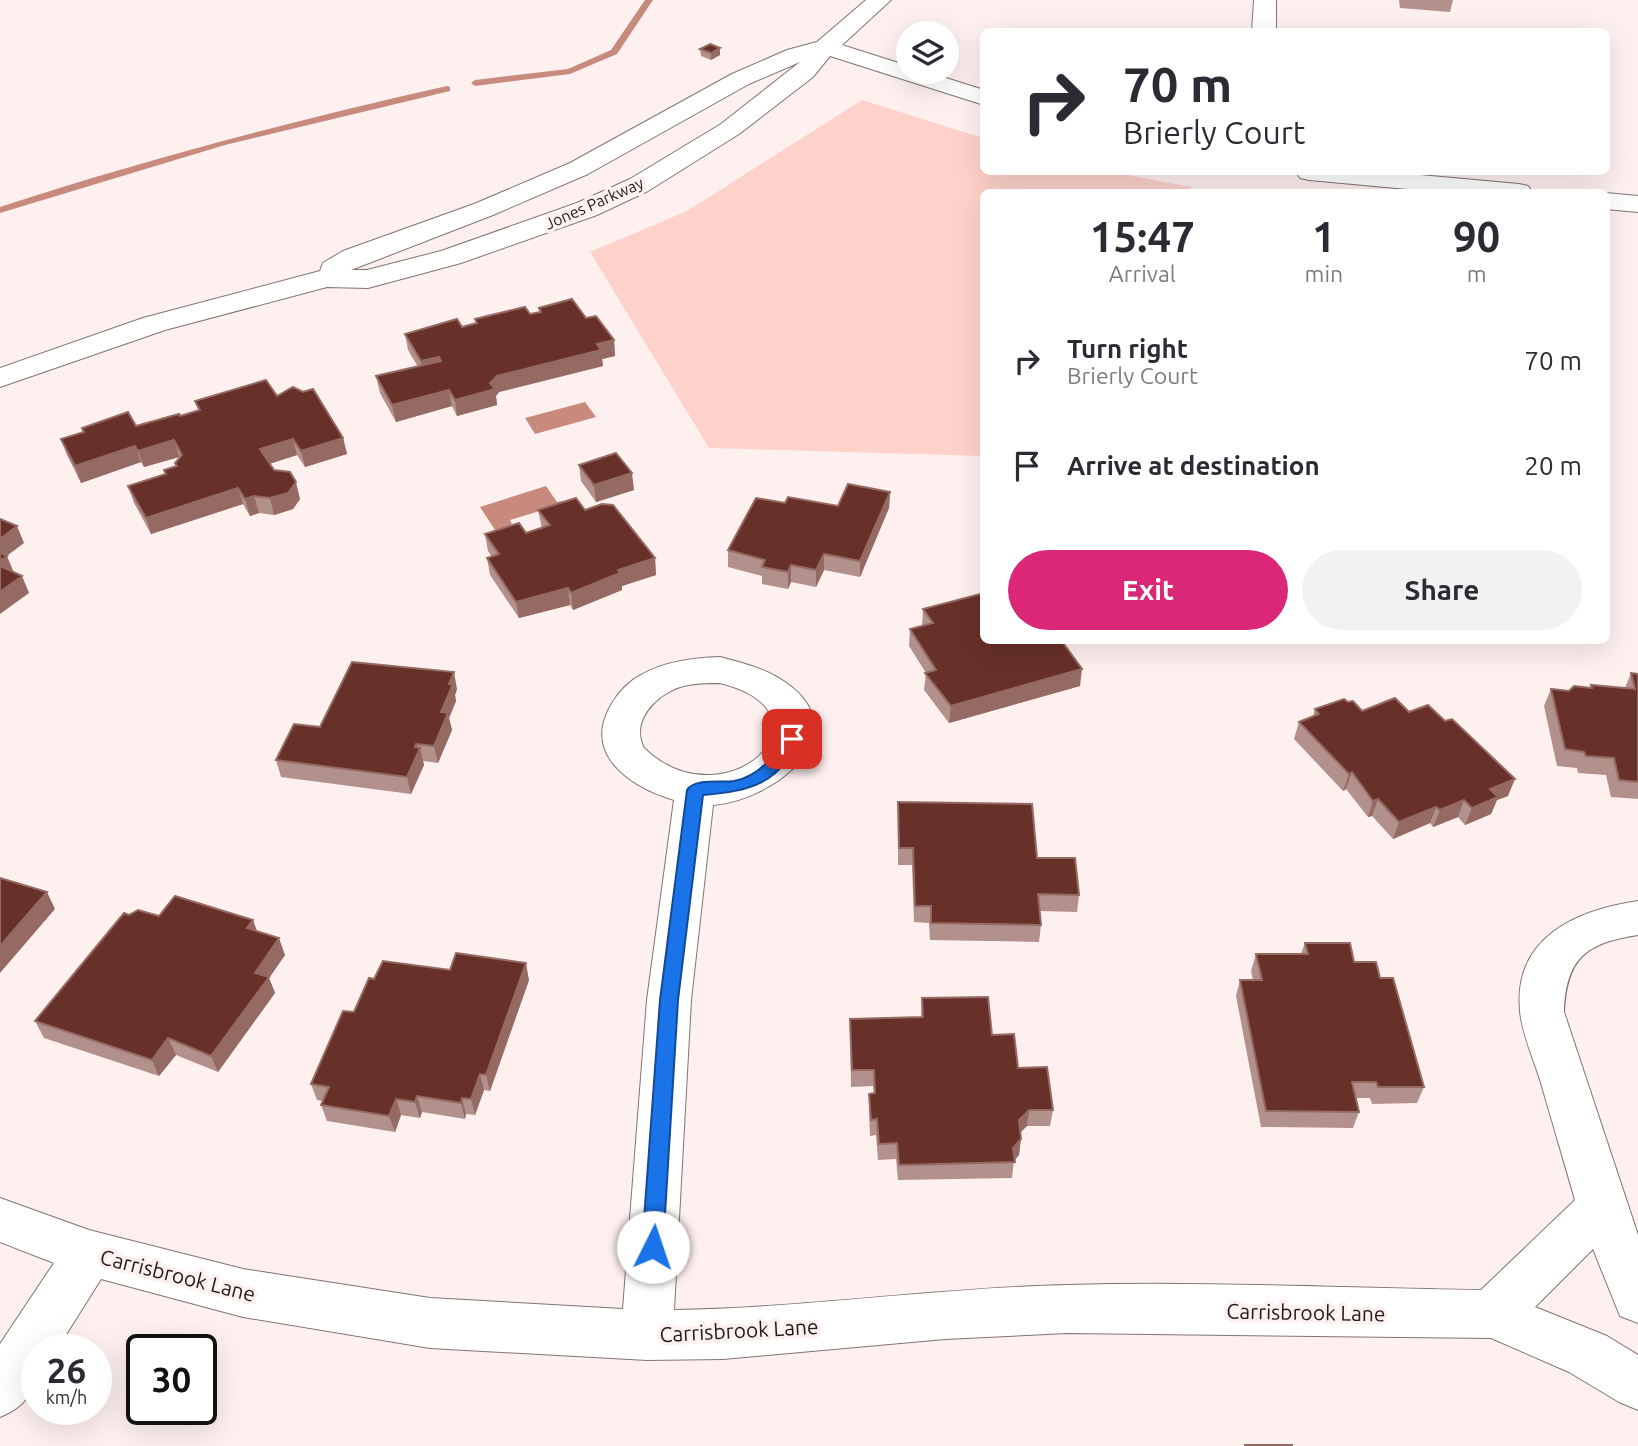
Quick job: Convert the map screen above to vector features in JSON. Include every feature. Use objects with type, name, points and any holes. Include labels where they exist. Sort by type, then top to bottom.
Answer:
[{"type":"street","name":"Jones Parkway","points":[[0,378],[154,324],[326,278],[368,279],[451,257],[587,209],[663,171],[730,129],[804,72],[825,47],[880,0]]},
{"type":"street","points":[[1264,28],[1265,0]]},
{"type":"street","name":"Jones Parkway","points":[[326,278],[334,268],[353,257],[507,200],[610,153],[751,71],[787,57],[825,47]]},
{"type":"street","points":[[825,47],[980,97]]},
{"type":"street","points":[[1340,175],[1488,189]]},
{"type":"street","points":[[1610,201],[1638,204]]},
{"type":"street","points":[[647,1335],[669,1000],[695,790]]},
{"type":"street","points":[[1638,918],[1593,926],[1571,939],[1556,954],[1544,973],[1541,993],[1542,1012],[1602,1207],[1638,1299]]},
{"type":"street","points":[[1492,1314],[1602,1207]]},
{"type":"street","name":"Carrisbrook Lane","points":[[0,1220],[89,1253],[243,1293],[334,1310],[430,1323],[647,1335],[723,1334],[945,1315],[1068,1309],[1492,1314],[1588,1354],[1638,1384]]},
{"type":"street","points":[[0,1391],[89,1253]]},
{"type":"shaded area","points":[[862,100],[980,137],[980,175],[1128,175],[1191,187],[980,189],[980,456],[709,448],[590,252],[687,211]]},
{"type":"shaded area","points":[[585,402],[596,417],[535,434],[525,418]]},
{"type":"shaded area","points":[[546,486],[557,502],[563,501],[567,506],[553,507],[510,520],[512,524],[495,530],[480,507]]},
{"type":"building","points":[[710,44],[720,48],[711,53],[700,49]]},
{"type":"building","points":[[572,299],[586,318],[596,316],[614,340],[597,344],[601,350],[497,376],[490,383],[495,389],[455,400],[449,390],[392,405],[376,376],[441,361],[439,357],[421,361],[405,334],[457,319],[462,327],[477,323],[475,319],[525,307],[530,314],[541,312],[539,308]]},
{"type":"building","points":[[266,380],[277,396],[293,387],[303,392],[313,389],[343,438],[301,451],[293,439],[260,449],[274,470],[290,472],[296,482],[288,493],[270,498],[254,496],[245,499],[238,488],[146,518],[128,486],[166,474],[164,470],[177,466],[175,463],[182,455],[174,440],[138,451],[135,446],[75,466],[61,439],[84,432],[82,428],[128,412],[136,426],[179,414],[180,416],[200,410],[195,401]]},
{"type":"building","points":[[616,453],[632,473],[594,485],[579,465]]},
{"type":"building","points":[[848,484],[890,492],[860,561],[824,554],[816,570],[791,565],[788,572],[762,567],[765,560],[728,550],[756,498],[785,503],[788,497],[838,506]]},
{"type":"building","points":[[576,498],[585,510],[602,504],[613,505],[655,558],[618,570],[620,573],[571,593],[568,588],[516,602],[487,558],[499,554],[485,534],[519,523],[526,533],[550,525],[538,510]]},
{"type":"building","points":[[0,519],[17,526],[0,539]]},
{"type":"building","points":[[0,566],[22,576],[0,592]]},
{"type":"building","points":[[980,594],[980,644],[1064,644],[1082,669],[951,706],[925,673],[936,670],[910,629],[933,623],[923,609]]},
{"type":"building","points":[[352,662],[454,672],[449,684],[453,684],[441,712],[448,713],[434,746],[416,744],[415,747],[420,748],[407,777],[276,760],[294,724],[320,727]]},
{"type":"building","points":[[1631,673],[1638,674],[1638,782],[1619,780],[1614,758],[1586,756],[1584,752],[1565,749],[1551,689],[1569,691],[1574,686],[1592,688],[1591,685],[1635,689]]},
{"type":"building","points":[[1395,698],[1409,712],[1428,705],[1445,721],[1452,719],[1515,779],[1490,789],[1498,797],[1472,808],[1464,800],[1440,810],[1436,807],[1399,822],[1378,799],[1373,801],[1352,772],[1349,774],[1299,722],[1319,714],[1315,709],[1344,699],[1353,701],[1362,711]]},
{"type":"building","points":[[898,802],[1032,804],[1037,858],[1075,858],[1079,895],[1038,894],[1041,925],[931,923],[931,906],[915,906],[913,848],[899,848]]},
{"type":"building","points":[[0,878],[47,892],[0,946]]},
{"type":"building","points":[[175,896],[253,920],[247,928],[279,938],[255,973],[269,977],[211,1056],[168,1038],[152,1060],[35,1021],[124,913],[129,915],[138,910],[159,916]]},
{"type":"building","points":[[1305,943],[1350,943],[1354,962],[1376,962],[1380,978],[1393,978],[1424,1087],[1378,1087],[1376,1082],[1352,1082],[1359,1112],[1266,1111],[1240,980],[1262,980],[1256,954],[1308,954]]},
{"type":"building","points":[[456,953],[526,963],[486,1075],[480,1074],[471,1099],[462,1098],[461,1103],[417,1096],[415,1102],[396,1099],[389,1116],[321,1105],[329,1087],[311,1084],[343,1011],[354,1012],[369,978],[374,979],[383,961],[450,970]]},
{"type":"building","points":[[988,997],[992,1035],[1014,1034],[1018,1068],[1047,1067],[1053,1110],[1029,1110],[1019,1120],[1021,1139],[1013,1148],[1015,1162],[899,1165],[897,1143],[879,1144],[877,1119],[871,1120],[869,1094],[875,1093],[874,1070],[852,1070],[850,1019],[923,1017],[922,998]]},
{"type":"building","points":[[1292,1445],[1292,1446],[1245,1446]]},
{"type":"waterway","points":[[475,83],[570,71],[614,52],[649,0]]},
{"type":"waterway","points":[[0,210],[110,175],[222,144],[447,89]]},
{"type":"route","points":[[653,1247],[669,1000],[695,790],[710,791],[739,786],[764,774],[783,758],[792,739]]}]
